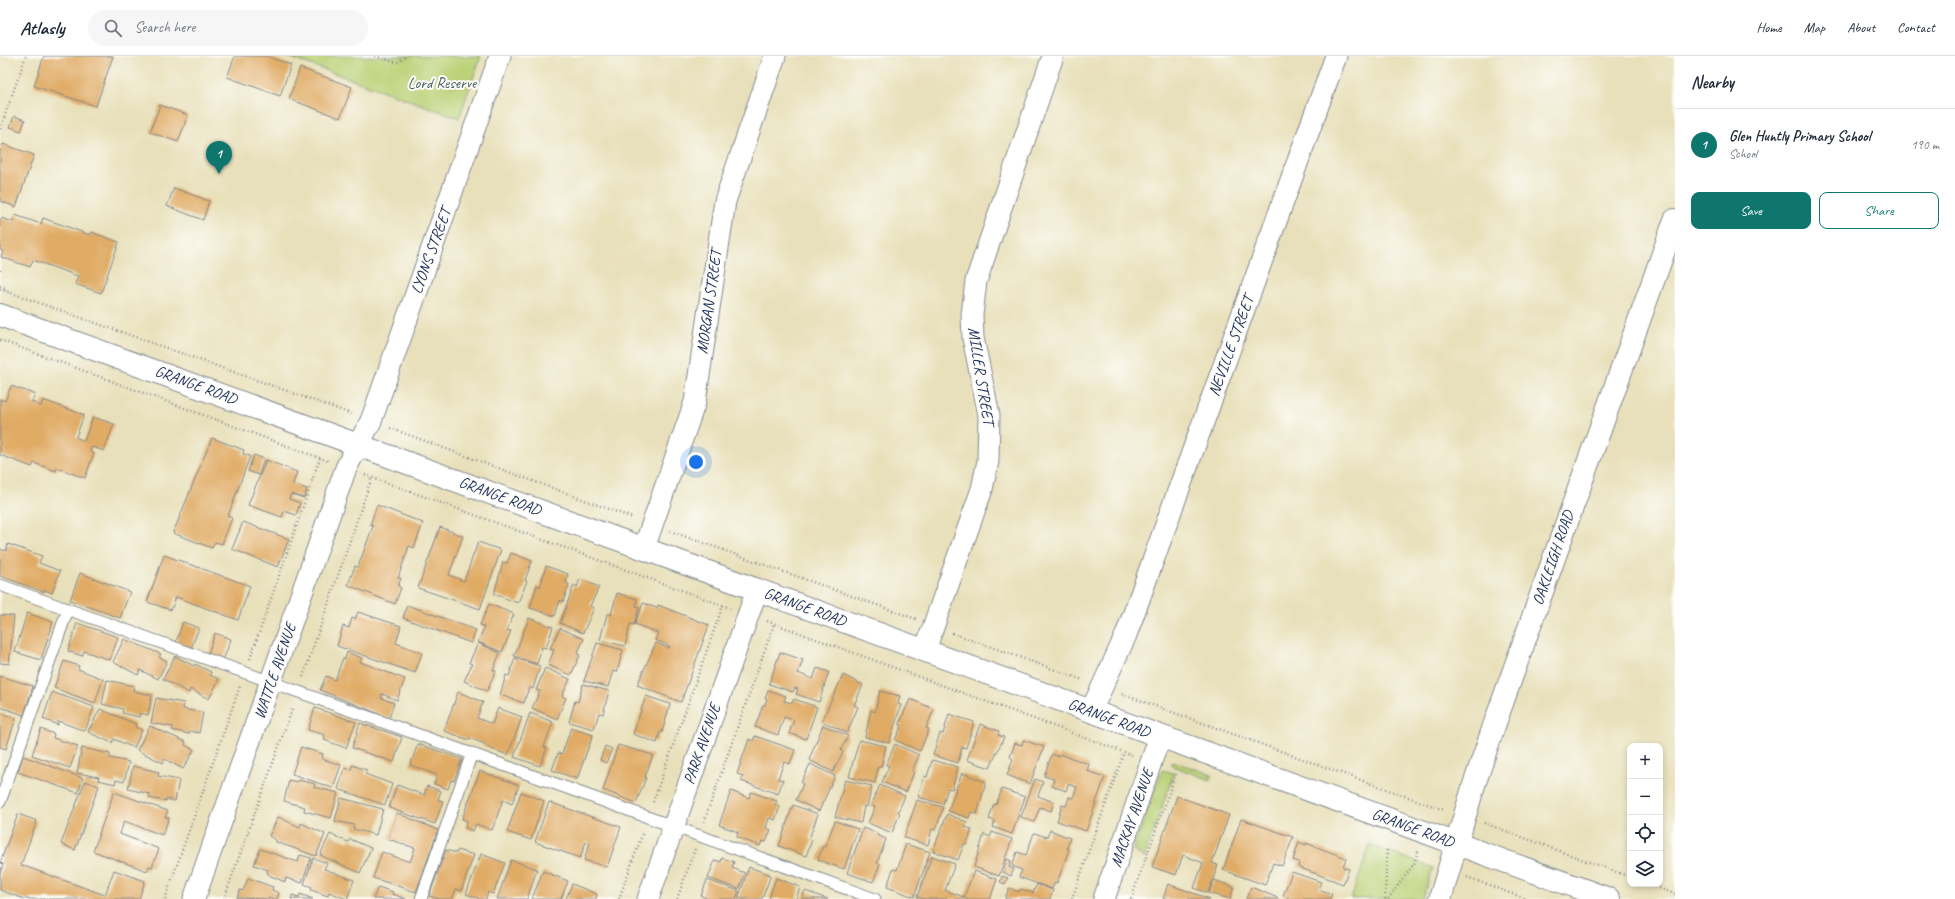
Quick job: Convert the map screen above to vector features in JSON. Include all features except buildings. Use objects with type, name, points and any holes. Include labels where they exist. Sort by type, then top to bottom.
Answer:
[{"type":"main road","name":"OAKLEIGH ROAD","points":[[1440,899],[1473,788],[1495,723],[1675,220]]},
{"type":"main road","name":"GRANGE ROAD","points":[[0,315],[1609,899]]},
{"type":"street","name":"LYONS STREET","points":[[358,445],[370,421],[500,56]]},
{"type":"street","name":"MORGAN STREET","points":[[644,548],[695,402],[725,201],[776,56]]},
{"type":"street","name":"MILLER STREET","points":[[924,650],[934,626],[982,489],[988,461],[989,415],[973,338],[972,315],[976,281],[1053,56]]},
{"type":"street","name":"NEVILLE STREET","points":[[1098,713],[1336,56]]},
{"type":"street","name":"WATTLE AVENUE","points":[[194,899],[346,468],[358,445]]},
{"type":"street","name":"PARK AVENUE","points":[[648,899],[757,590]]},
{"type":"street","name":"MACKAY AVENUE","points":[[1104,899],[1160,736]]},
{"type":"lane","points":[[0,585],[271,683],[648,816],[875,899]]},
{"type":"lane","points":[[0,802],[68,609]]},
{"type":"lane","points":[[421,899],[472,753]]},
{"type":"path","points":[[0,129],[26,56]]},
{"type":"path","points":[[375,56],[397,63],[406,56]]},
{"type":"path","points":[[0,288],[5,288],[6,292],[370,421],[652,525],[1450,812]]},
{"type":"path","points":[[0,340],[1151,762]]},
{"type":"path","points":[[619,899],[723,605]]},
{"type":"path","points":[[677,899],[774,624]]},
{"type":"path","points":[[1072,899],[1124,752]]},
{"type":"path","points":[[1131,899],[1176,771]]},
{"type":"path","points":[[1478,821],[1627,876]]},
{"type":"path","points":[[1385,899],[1387,849]]},
{"type":"path","points":[[1388,899],[1415,861],[1419,849]]},
{"type":"path","points":[[1464,876],[1526,899]]},
{"type":"path","points":[[1656,887],[1675,894]]},
{"type":"green space","name":"Lord Reserve","points":[[286,56],[481,56],[459,118]]},
{"type":"green space","points":[[1176,762],[1212,775],[1210,780],[1173,766],[1170,763]]},
{"type":"green space","points":[[1162,770],[1174,773],[1144,858],[1133,850]]},
{"type":"green space","points":[[1370,845],[1433,868],[1422,899],[1351,899]]},
{"type":"place","name":"Glen Huntly Primary School","points":[[219,174]]}]
